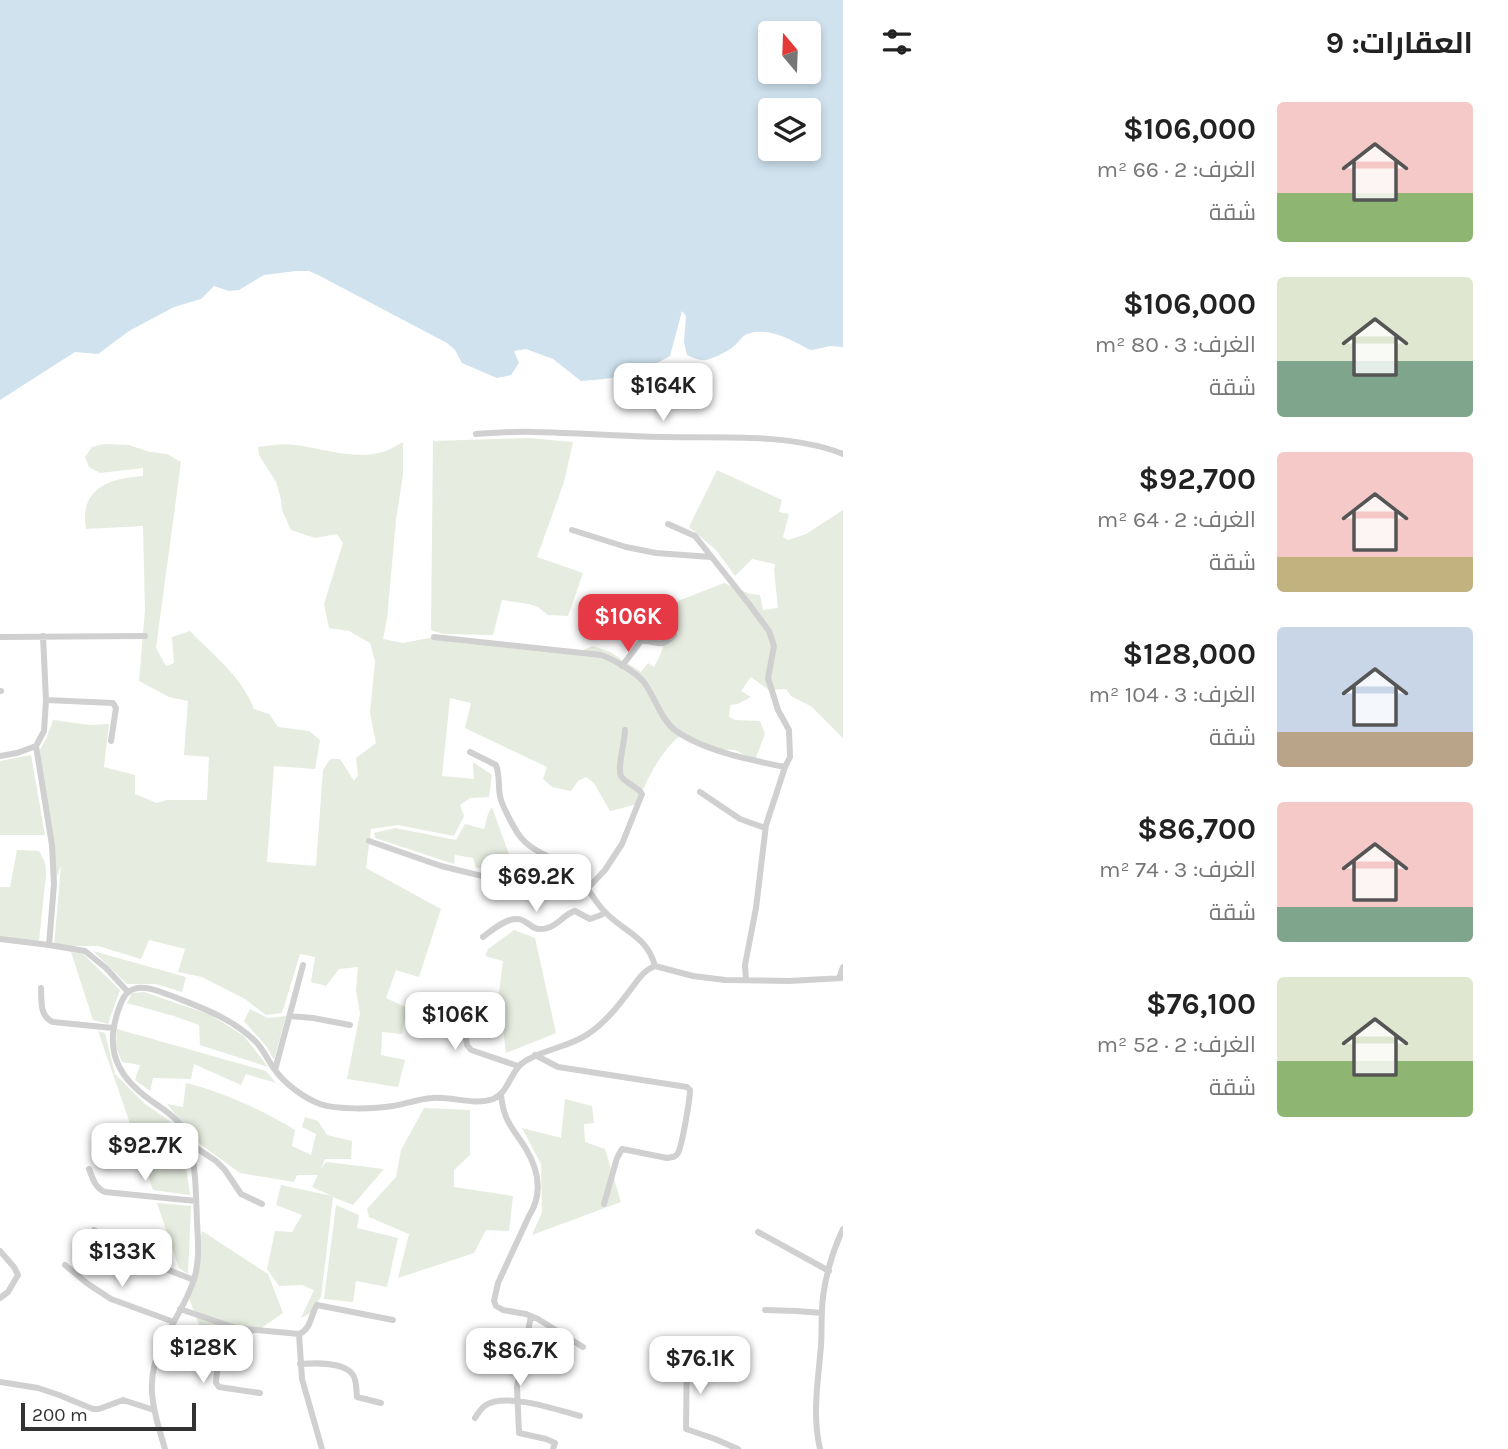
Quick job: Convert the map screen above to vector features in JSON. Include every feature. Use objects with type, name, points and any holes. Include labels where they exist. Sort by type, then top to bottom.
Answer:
[{"type":"street","points":[[476,434],[532,432],[728,437],[813,444],[843,454]]},
{"type":"street","points":[[667,524],[695,536],[769,631],[774,646],[768,678],[778,710],[789,730],[790,757],[765,828],[756,908],[745,965],[746,980]]},
{"type":"street","points":[[572,530],[626,547],[656,553],[711,557]]},
{"type":"street","points":[[622,666],[642,640],[661,644],[674,635]]},
{"type":"street","points":[[43,636],[46,700],[44,731],[36,746],[52,845],[54,884],[49,945]]},
{"type":"street","points":[[0,637],[145,636]]},
{"type":"street","points":[[434,637],[601,655],[643,681],[659,710],[677,731],[710,749],[785,767]]},
{"type":"street","points":[[46,700],[113,703],[116,708],[111,741]]},
{"type":"street","points":[[588,888],[605,870],[622,844],[642,794],[621,776],[619,768],[625,730]]},
{"type":"street","points":[[0,756],[36,746]]},
{"type":"street","points":[[470,752],[496,765],[500,797],[517,833],[549,858],[579,876],[605,912],[642,941],[655,966]]},
{"type":"street","points":[[700,792],[740,819],[765,828]]},
{"type":"street","points":[[369,841],[441,866],[511,883],[528,867],[549,858]]},
{"type":"street","points":[[483,937],[512,919],[520,919],[534,928],[546,929],[570,911],[590,919],[605,912]]},
{"type":"street","points":[[0,939],[85,951],[106,968],[128,992]]},
{"type":"street","points":[[275,1070],[303,965]]},
{"type":"street","points":[[165,1449],[153,1410],[152,1375],[163,1340],[194,1280],[198,1251],[193,1160],[187,1132],[172,1115],[140,1092],[122,1071],[113,1049],[113,1028],[128,992],[144,988],[157,991],[219,1014],[257,1043],[275,1070],[291,1086],[315,1102],[333,1108],[393,1106],[435,1097],[471,1101],[501,1095],[518,1066],[535,1055],[588,1035],[608,1016],[643,974],[655,966],[693,976],[725,980],[789,981],[841,978],[843,967]]},
{"type":"street","points":[[41,988],[42,1007],[47,1020],[113,1028]]},
{"type":"street","points":[[426,997],[459,1006],[462,1010],[467,1045],[471,1050],[518,1066]]},
{"type":"street","points":[[290,1016],[349,1025]]},
{"type":"street","points":[[535,1055],[558,1067],[687,1087],[690,1090],[678,1153],[667,1158],[622,1149],[604,1204]]},
{"type":"street","points":[[501,1095],[507,1120],[531,1158],[538,1196],[498,1283],[494,1301],[496,1306],[503,1310],[531,1316],[583,1347]]},
{"type":"street","points":[[189,1143],[216,1161],[241,1194],[262,1204]]},
{"type":"street","points":[[89,1169],[96,1186],[105,1192],[196,1201]]},
{"type":"street","points":[[820,1449],[816,1402],[823,1297],[834,1252],[843,1229]]},
{"type":"street","points":[[94,1230],[158,1265],[194,1280]]},
{"type":"street","points":[[758,1232],[829,1271]]},
{"type":"street","points":[[0,1251],[18,1275],[8,1292],[0,1298]]},
{"type":"street","points":[[65,1265],[111,1299],[174,1322]]},
{"type":"street","points":[[180,1309],[236,1328],[299,1334],[306,1331],[317,1306],[393,1320]]},
{"type":"street","points":[[765,1310],[822,1313]]},
{"type":"street","points":[[531,1316],[517,1387],[519,1433],[555,1443],[553,1449]]},
{"type":"street","points":[[299,1334],[302,1379],[322,1449]]},
{"type":"street","points":[[163,1340],[216,1360],[216,1383],[219,1387],[260,1393]]},
{"type":"street","points":[[681,1351],[687,1351],[687,1429],[738,1449]]},
{"type":"street","points":[[300,1364],[327,1363],[339,1366],[354,1376],[357,1397],[381,1403]]},
{"type":"street","points":[[0,1382],[38,1388],[93,1409],[123,1400],[153,1410]]},
{"type":"street","points":[[475,1418],[487,1404],[506,1401],[580,1416]]},
{"type":"shaded area","points":[[528,438],[573,442],[564,482],[537,557],[583,573],[568,616],[548,615],[529,604],[502,600],[493,635],[443,634],[431,630],[433,441]]},
{"type":"shaded area","points":[[403,442],[403,475],[383,639],[403,643],[434,637],[575,653],[593,646],[610,652],[641,672],[648,663],[654,667],[678,601],[724,583],[750,594],[760,595],[763,610],[778,608],[775,564],[752,559],[735,576],[716,550],[689,527],[717,470],[782,500],[779,512],[789,514],[783,537],[788,540],[806,534],[843,510],[843,738],[812,707],[791,696],[786,689],[769,690],[751,677],[741,691],[751,697],[730,705],[729,717],[735,720],[760,721],[765,734],[755,760],[735,750],[710,749],[683,734],[669,746],[656,765],[638,804],[610,811],[594,783],[586,777],[578,781],[571,791],[552,787],[543,779],[547,767],[465,728],[471,703],[450,698],[442,776],[474,779],[473,762],[492,775],[489,797],[470,798],[460,805],[464,816],[454,836],[398,825],[371,829],[366,868],[441,909],[419,977],[396,970],[386,998],[407,1008],[402,1034],[382,1032],[381,1055],[405,1060],[398,1087],[347,1079],[360,1014],[356,990],[358,967],[339,969],[326,986],[311,982],[315,957],[300,954],[282,1013],[266,1015],[245,999],[202,977],[178,972],[185,949],[149,940],[141,959],[98,946],[54,946],[61,866],[54,884],[52,845],[37,755],[53,720],[90,725],[109,724],[104,767],[135,775],[135,794],[157,803],[167,800],[207,800],[209,757],[184,755],[188,701],[169,697],[139,681],[145,610],[143,526],[86,529],[87,504],[99,488],[119,480],[143,476],[143,468],[100,473],[89,467],[85,457],[92,447],[105,444],[129,445],[167,454],[181,462],[156,648],[166,666],[174,663],[172,637],[190,631],[235,677],[254,709],[269,714],[278,727],[309,731],[320,740],[315,769],[274,766],[267,862],[316,866],[323,770],[330,759],[340,759],[354,781],[358,775],[356,758],[376,743],[370,713],[375,661],[370,643],[349,631],[329,628],[324,604],[343,543],[337,534],[315,538],[291,530],[282,510],[276,482],[259,455],[258,447],[291,444],[361,455],[383,452]]},
{"type":"shaded area","points":[[31,755],[45,835],[0,835],[0,761]]},
{"type":"shaded area","points":[[492,807],[516,874],[511,877],[504,875],[504,861],[492,858],[487,868],[476,868],[473,858],[455,855],[454,864],[375,838],[374,833],[395,828],[456,840],[465,824],[484,829]]},
{"type":"shaded area","points":[[17,850],[39,851],[45,862],[39,941],[0,938],[0,887],[10,887]]},
{"type":"shaded area","points":[[514,930],[535,938],[556,1033],[506,1053],[499,992],[503,961],[485,956],[488,949]]},
{"type":"shaded area","points":[[93,951],[186,977],[182,992],[156,984],[127,984]]},
{"type":"shaded area","points":[[71,952],[83,954],[120,990],[108,1024],[93,1020]]},
{"type":"shaded area","points":[[144,992],[211,1015],[244,1036],[268,1067],[200,1045],[199,1025],[127,1003],[132,993]]},
{"type":"shaded area","points":[[250,1009],[268,1018],[286,1016],[274,1060],[267,1047],[244,1021]]},
{"type":"shaded area","points":[[117,1029],[266,1071],[276,1083],[246,1074],[241,1085],[194,1064],[191,1079],[153,1078],[150,1091],[135,1080],[140,1065],[122,1062],[116,1047]]},
{"type":"shaded area","points":[[98,1031],[105,1033],[115,1074],[145,1104],[171,1122],[145,1129],[154,1159],[178,1155],[186,1167],[190,1195],[153,1190]]},
{"type":"shaded area","points":[[186,1083],[256,1109],[295,1130],[292,1146],[311,1155],[316,1134],[302,1127],[305,1117],[318,1121],[327,1135],[352,1141],[351,1159],[325,1159],[321,1169],[326,1162],[384,1169],[353,1205],[333,1197],[321,1297],[309,1314],[301,1318],[314,1290],[302,1285],[279,1286],[267,1269],[275,1231],[292,1232],[302,1215],[276,1205],[281,1185],[332,1196],[312,1187],[318,1175],[297,1175],[294,1182],[240,1173],[200,1144],[167,1104],[183,1107]]},
{"type":"shaded area","points":[[565,1099],[592,1106],[594,1123],[584,1124],[585,1142],[605,1149],[621,1202],[532,1235],[542,1212],[541,1164],[522,1128],[561,1138]]},
{"type":"shaded area","points":[[424,1108],[470,1110],[470,1155],[454,1170],[454,1187],[513,1196],[509,1231],[486,1230],[474,1253],[398,1278],[409,1234],[369,1217],[367,1209],[396,1177],[401,1150]]},
{"type":"shaded area","points":[[157,1203],[191,1206],[188,1274],[179,1268]]},
{"type":"shaded area","points":[[336,1205],[359,1215],[357,1228],[398,1238],[387,1287],[356,1281],[353,1302],[324,1299]]},
{"type":"shaded area","points":[[202,1231],[268,1274],[283,1313],[243,1341],[208,1350],[189,1298]]},
{"type":"water","points":[[0,0],[843,0],[843,347],[830,346],[812,350],[780,336],[758,332],[745,335],[733,347],[718,355],[699,360],[687,355],[684,342],[686,316],[682,311],[670,356],[637,371],[606,379],[581,381],[553,359],[526,349],[514,351],[519,363],[511,375],[497,378],[462,363],[455,350],[447,343],[318,275],[309,271],[296,271],[264,275],[239,290],[229,291],[214,286],[201,299],[174,307],[129,331],[98,354],[75,352],[0,400]]}]
